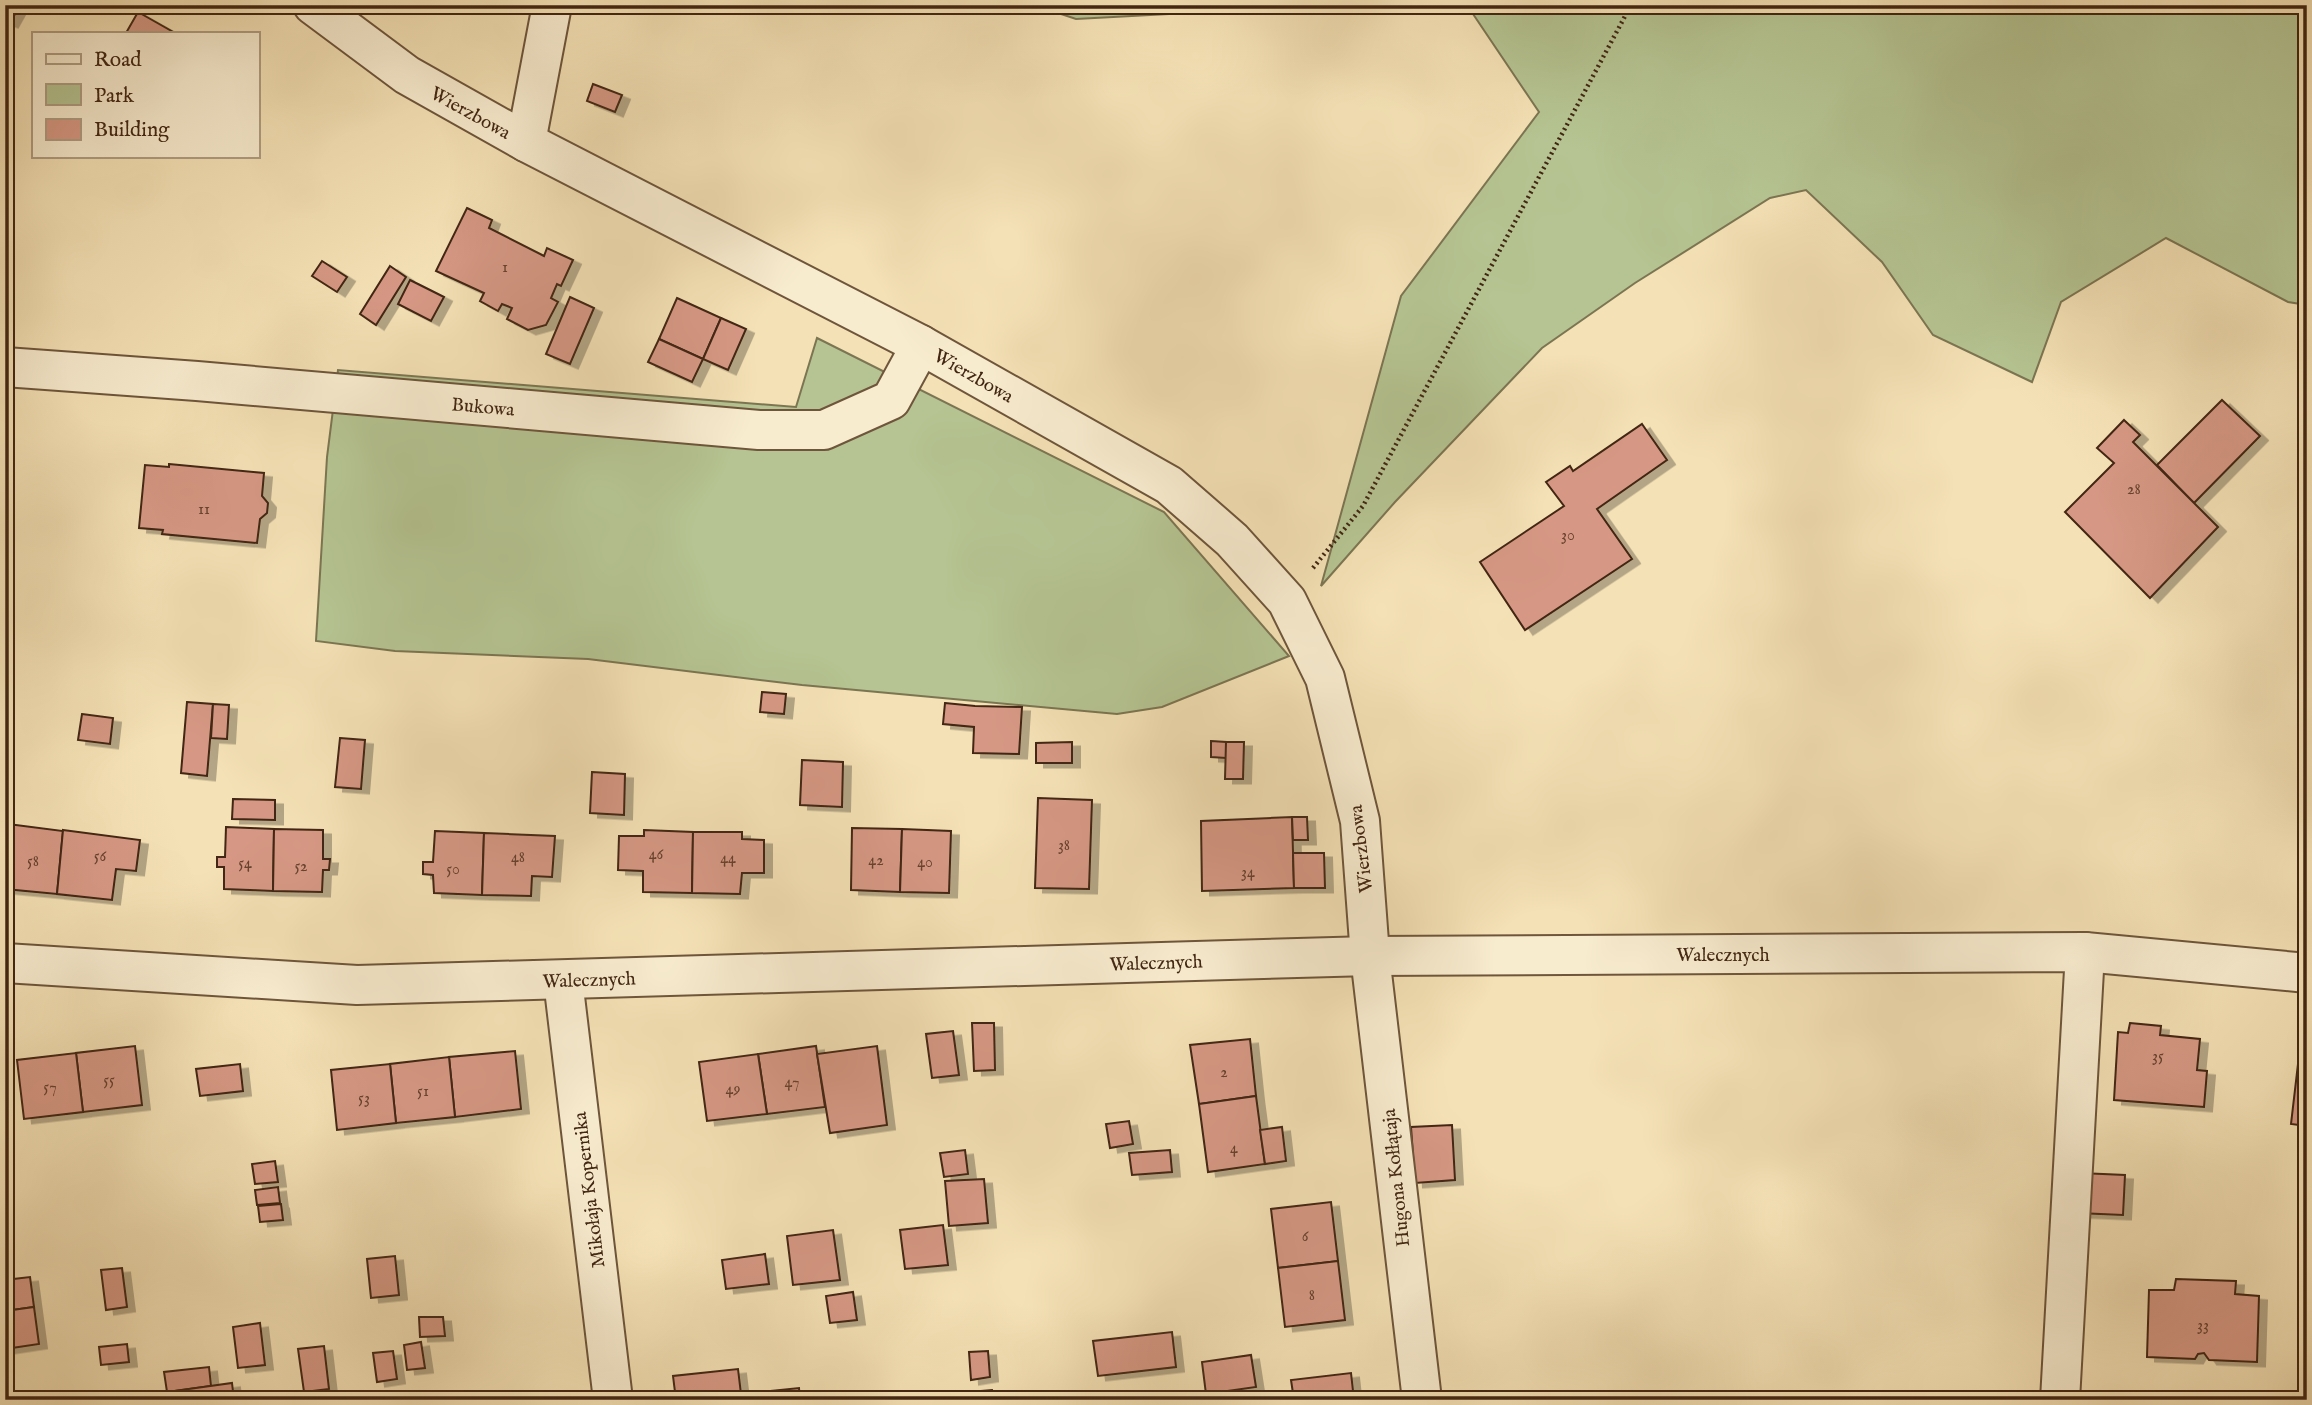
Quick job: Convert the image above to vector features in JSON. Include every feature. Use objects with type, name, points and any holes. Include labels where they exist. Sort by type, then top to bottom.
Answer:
[{"type":"street","name":"Wierzbowa","points":[[313,5],[407,75],[526,142],[921,345],[1169,485],[1233,540],[1287,601],[1325,678],[1360,821],[1370,956]]},
{"type":"street","points":[[526,142],[552,5]]},
{"type":"street","name":"Bukowa","points":[[5,367],[759,430],[824,430],[891,400],[921,345]]},
{"type":"street","points":[[2060,1400],[2085,952]]},
{"type":"street","name":"Walecznych","points":[[5,963],[358,985],[1370,956],[2085,952],[2307,973]]},
{"type":"street","name":"Hugona Kołłątaja","points":[[1370,956],[1422,1400]]},
{"type":"street","name":"Mikołaja Kopernika","points":[[563,980],[613,1400]]},
{"type":"path","points":[[1287,601],[1363,506],[1631,5]]},
{"type":"green space","points":[[1034,5],[1340,5],[1076,19]]},
{"type":"green space","points":[[1467,5],[2307,5],[2307,305],[2288,302],[2166,238],[2061,302],[2032,382],[1933,335],[1882,262],[1806,190],[1770,198],[1635,283],[1542,348],[1395,502],[1321,586],[1401,296],[1539,112]]},
{"type":"green space","points":[[817,338],[1164,512],[1289,656],[1162,707],[1117,714],[802,685],[588,659],[395,651],[316,641],[327,457],[338,370],[796,407]]},
{"type":"building","points":[[5,5],[20,5],[10,23],[5,21]]},
{"type":"building","points":[[138,12],[173,32],[127,32]]},
{"type":"building","points":[[593,84],[622,95],[615,112],[587,101]]},
{"type":"building","points":[[467,208],[492,220],[489,228],[544,256],[547,248],[573,260],[561,286],[557,284],[551,298],[558,302],[546,325],[528,330],[507,319],[512,308],[502,304],[498,311],[480,301],[484,293],[436,271]]},
{"type":"building","points":[[322,261],[347,277],[337,292],[312,276]]},
{"type":"building","points":[[390,266],[406,277],[376,325],[360,314]]},
{"type":"building","points":[[410,280],[444,297],[431,321],[398,304]]},
{"type":"building","points":[[570,297],[594,308],[570,364],[546,354]]},
{"type":"building","points":[[677,298],[721,318],[703,359],[659,339]]},
{"type":"building","points":[[721,318],[746,329],[728,370],[703,359]]},
{"type":"building","points":[[659,339],[703,359],[692,382],[648,362]]},
{"type":"building","points":[[2222,400],[2260,436],[2194,503],[2157,465]]},
{"type":"building","points":[[2124,420],[2140,435],[2133,442],[2218,527],[2150,598],[2065,512],[2114,463],[2097,448]]},
{"type":"building","points":[[1642,424],[1667,460],[1597,509],[1632,559],[1525,630],[1480,562],[1564,506],[1546,482],[1570,466],[1573,471]]},
{"type":"building","points":[[169,464],[264,473],[262,496],[268,503],[267,513],[260,519],[257,543],[162,534],[163,530],[139,528],[145,465],[169,467]]},
{"type":"building","points":[[762,692],[786,694],[784,714],[760,712]]},
{"type":"building","points":[[187,702],[213,704],[207,776],[181,773]]},
{"type":"building","points":[[945,703],[1022,707],[1019,754],[973,753],[974,727],[943,724]]},
{"type":"building","points":[[213,704],[229,705],[227,739],[211,738]]},
{"type":"building","points":[[82,714],[113,718],[110,744],[78,740]]},
{"type":"building","points":[[340,738],[365,740],[361,789],[335,787]]},
{"type":"building","points":[[1211,741],[1226,742],[1226,758],[1211,757]]},
{"type":"building","points":[[1072,742],[1072,763],[1036,763],[1036,743]]},
{"type":"building","points":[[1226,742],[1244,742],[1243,779],[1225,779]]},
{"type":"building","points":[[802,760],[843,762],[842,807],[800,805]]},
{"type":"building","points":[[592,772],[625,774],[624,815],[590,813]]},
{"type":"building","points":[[1038,798],[1092,800],[1089,889],[1035,888]]},
{"type":"building","points":[[233,799],[275,800],[275,820],[232,819]]},
{"type":"building","points":[[1292,817],[1294,888],[1202,891],[1201,821]]},
{"type":"building","points":[[1292,817],[1307,817],[1308,840],[1293,840]]},
{"type":"building","points":[[5,825],[63,831],[57,894],[5,889]]},
{"type":"building","points":[[226,827],[274,829],[273,891],[224,889],[224,867],[217,867],[217,857],[225,857]]},
{"type":"building","points":[[852,828],[902,829],[900,892],[851,890]]},
{"type":"building","points":[[274,829],[323,830],[323,859],[330,859],[329,870],[323,870],[322,892],[273,891]]},
{"type":"building","points":[[902,829],[951,831],[949,893],[900,892]]},
{"type":"building","points":[[63,830],[140,840],[136,871],[116,869],[112,900],[57,894]]},
{"type":"building","points":[[644,830],[693,832],[692,893],[643,892],[643,871],[618,870],[619,836],[644,836]]},
{"type":"building","points":[[435,831],[484,833],[482,895],[434,893],[433,875],[423,874],[423,862],[433,862]]},
{"type":"building","points":[[693,832],[742,832],[742,839],[764,840],[764,873],[742,873],[740,894],[692,893]]},
{"type":"building","points":[[484,833],[555,836],[552,877],[532,876],[531,896],[482,895]]},
{"type":"building","points":[[1293,853],[1324,853],[1325,888],[1294,888]]},
{"type":"building","points":[[972,1023],[994,1023],[995,1070],[974,1071]]},
{"type":"building","points":[[2130,1023],[2161,1026],[2160,1035],[2200,1039],[2197,1070],[2207,1071],[2204,1107],[2114,1100],[2118,1032],[2128,1033]]},
{"type":"building","points":[[953,1031],[959,1075],[932,1078],[926,1034]]},
{"type":"building","points":[[1250,1039],[1256,1096],[1199,1104],[1190,1045]]},
{"type":"building","points":[[135,1046],[142,1105],[83,1112],[76,1053]]},
{"type":"building","points":[[816,1046],[825,1107],[767,1114],[758,1054]]},
{"type":"building","points":[[877,1046],[887,1125],[830,1133],[817,1054]]},
{"type":"building","points":[[2300,1047],[2307,1048],[2307,1126],[2291,1124]]},
{"type":"building","points":[[515,1051],[521,1109],[455,1117],[449,1057]]},
{"type":"building","points":[[76,1053],[83,1112],[24,1119],[17,1060]]},
{"type":"building","points":[[758,1054],[767,1114],[707,1121],[699,1062]]},
{"type":"building","points":[[449,1057],[455,1117],[396,1123],[390,1064]]},
{"type":"building","points":[[240,1064],[243,1091],[200,1096],[196,1069]]},
{"type":"building","points":[[390,1064],[396,1123],[337,1130],[331,1070]]},
{"type":"building","points":[[1256,1096],[1265,1164],[1208,1172],[1199,1104]]},
{"type":"building","points":[[1129,1121],[1133,1144],[1110,1148],[1106,1124]]},
{"type":"building","points":[[1452,1125],[1455,1180],[1415,1183],[1411,1127]]},
{"type":"building","points":[[1282,1127],[1286,1161],[1265,1164],[1260,1130]]},
{"type":"building","points":[[965,1150],[968,1174],[944,1177],[940,1153]]},
{"type":"building","points":[[1170,1150],[1172,1172],[1132,1175],[1129,1153]]},
{"type":"building","points":[[275,1161],[278,1182],[255,1184],[252,1164]]},
{"type":"building","points":[[2080,1173],[2125,1175],[2123,1215],[2078,1213]]},
{"type":"building","points":[[984,1179],[988,1223],[949,1226],[945,1181]]},
{"type":"building","points":[[278,1187],[280,1203],[257,1205],[255,1190]]},
{"type":"building","points":[[1331,1202],[1338,1261],[1278,1268],[1271,1209]]},
{"type":"building","points":[[281,1204],[283,1220],[260,1222],[258,1206]]},
{"type":"building","points":[[943,1225],[948,1265],[905,1269],[900,1230]]},
{"type":"building","points":[[833,1230],[840,1280],[793,1285],[787,1236]]},
{"type":"building","points":[[765,1254],[769,1284],[726,1289],[722,1260]]},
{"type":"building","points":[[395,1256],[399,1295],[371,1298],[367,1259]]},
{"type":"building","points":[[1338,1261],[1345,1320],[1285,1327],[1278,1268]]},
{"type":"building","points":[[122,1268],[127,1307],[106,1310],[101,1270]]},
{"type":"building","points":[[30,1277],[34,1307],[5,1311],[5,1280]]},
{"type":"building","points":[[2176,1279],[2236,1281],[2235,1294],[2259,1296],[2257,1362],[2209,1360],[2204,1353],[2198,1354],[2195,1359],[2147,1357],[2149,1290],[2174,1290]]},
{"type":"building","points":[[853,1292],[857,1320],[830,1323],[826,1296]]},
{"type":"building","points":[[34,1307],[39,1344],[5,1349],[5,1311]]},
{"type":"building","points":[[419,1317],[443,1317],[445,1336],[420,1337]]},
{"type":"building","points":[[260,1323],[265,1365],[238,1368],[233,1327]]},
{"type":"building","points":[[1172,1332],[1176,1367],[1098,1376],[1093,1341]]},
{"type":"building","points":[[421,1342],[425,1368],[407,1370],[404,1345]]},
{"type":"building","points":[[127,1344],[129,1362],[101,1365],[99,1347]]},
{"type":"building","points":[[324,1346],[329,1389],[304,1392],[298,1349]]},
{"type":"building","points":[[393,1351],[397,1379],[377,1382],[373,1353]]},
{"type":"building","points":[[988,1351],[990,1377],[971,1380],[969,1352]]},
{"type":"building","points":[[1251,1355],[1256,1387],[1206,1394],[1202,1362]]},
{"type":"building","points":[[209,1367],[211,1386],[167,1392],[164,1372]]},
{"type":"building","points":[[738,1369],[741,1394],[799,1388],[800,1400],[676,1400],[673,1376]]},
{"type":"building","points":[[1351,1373],[1354,1400],[1294,1400],[1291,1380]]},
{"type":"building","points":[[232,1383],[234,1400],[168,1400],[167,1392]]},
{"type":"building","points":[[992,1390],[994,1400],[971,1400],[970,1392]]}]
